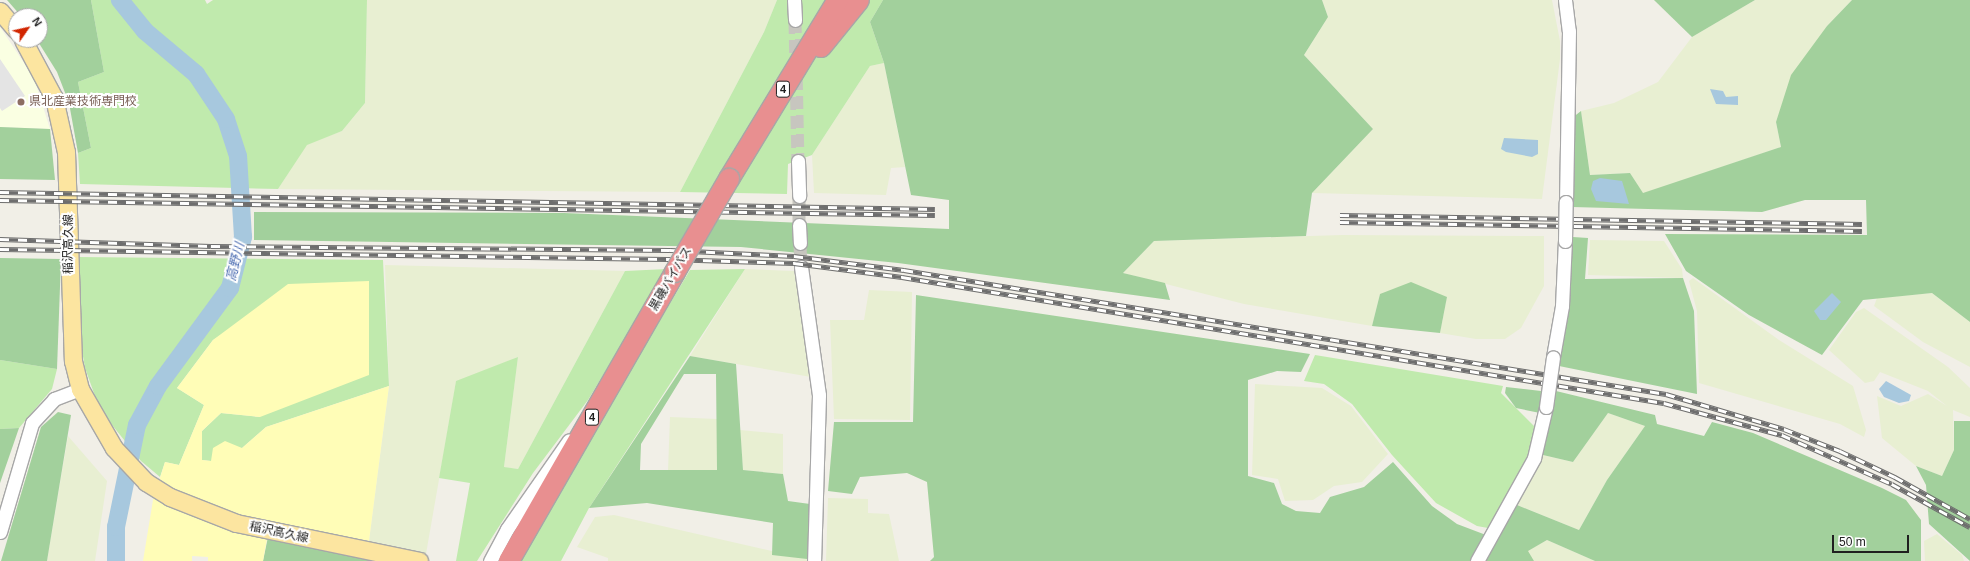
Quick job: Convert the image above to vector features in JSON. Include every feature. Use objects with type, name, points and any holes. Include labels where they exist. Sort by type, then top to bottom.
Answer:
[{"type":"highway","name":"黒磯バイパス","points":[[509,561],[729,179],[838,0]]},
{"type":"highway","name":"4","points":[[774,104],[859,0]]},
{"type":"main road","points":[[0,11],[8,20]]},
{"type":"main road","name":"稲沢高久線","points":[[27,48],[54,98],[66,152],[70,181],[69,326],[80,389],[114,448],[146,482],[170,497],[236,523],[419,561]]},
{"type":"street","points":[[794,0],[795,20]]},
{"type":"street","points":[[1477,561],[1534,458],[1546,407],[1562,306],[1566,202],[1569,31],[1565,0]]},
{"type":"street","points":[[798,161],[799,196]]},
{"type":"street","points":[[799,225],[800,243]]},
{"type":"street","points":[[801,267],[819,395],[814,561]]},
{"type":"street","points":[[0,532],[32,423],[54,399],[80,389]]},
{"type":"street","points":[[490,561],[537,484],[604,397]]},
{"type":"shaded area","points":[[367,0],[777,0],[764,32],[680,192],[278,189],[307,144],[342,131],[365,103]]},
{"type":"shaded area","points":[[1322,0],[1552,0],[1560,41],[1560,59],[1542,199],[1312,193],[1373,129],[1304,55],[1328,17]]},
{"type":"shaded area","points":[[1755,0],[1852,0],[1827,26],[1776,122],[1781,147],[1643,194],[1630,173],[1590,175],[1581,111],[1614,103],[1658,82],[1692,37]]},
{"type":"shaded area","name":"県北産業技術専門校","points":[[0,27],[8,39],[8,48],[14,48],[34,78],[50,129],[0,127]]},
{"type":"shaded area","points":[[0,59],[25,96],[2,111],[0,108]]},
{"type":"shaded area","points":[[884,63],[905,167],[891,168],[886,195],[814,193],[812,155],[870,66]]},
{"type":"shaded area","points":[[1342,235],[1544,236],[1544,286],[1521,328],[1505,339],[1476,339],[1440,333],[1447,297],[1380,294],[1372,326],[1244,304],[1123,273],[1154,241]]},
{"type":"shaded area","points":[[1590,240],[1664,241],[1682,269],[1683,278],[1588,275]]},
{"type":"shaded area","points":[[385,265],[625,271],[518,469],[504,467],[518,357],[456,382],[426,554],[369,541],[389,386]]},
{"type":"shaded area","points":[[745,269],[794,271],[811,377],[690,356]]},
{"type":"shaded area","points":[[1693,278],[1779,340],[1853,386],[1866,430],[1864,437],[1840,424],[1699,383],[1697,311],[1689,281]]},
{"type":"shaded area","points":[[869,290],[912,292],[910,420],[834,419],[830,320],[864,320]]},
{"type":"shaded area","points":[[1932,293],[1970,322],[1970,367],[1923,342],[1874,306],[1877,298]]},
{"type":"shaded area","points":[[1864,308],[1948,367],[1970,388],[1970,417],[1953,410],[1954,450],[1942,476],[1916,466],[1882,438],[1877,396],[1901,406],[1928,394],[1947,406],[1928,391],[1880,372],[1874,381],[1865,383],[1829,350],[1856,312]]},
{"type":"shaded area","points":[[1255,384],[1322,388],[1351,406],[1388,454],[1362,482],[1334,486],[1313,500],[1285,501],[1278,479],[1252,475]]},
{"type":"shaded area","points":[[1608,413],[1645,426],[1607,480],[1579,530],[1517,505],[1543,455],[1573,462]]},
{"type":"shaded area","points":[[670,417],[717,419],[717,470],[668,471]]},
{"type":"shaded area","points":[[740,430],[783,434],[783,474],[743,470]]},
{"type":"shaded area","points":[[68,436],[107,481],[95,561],[47,561]]},
{"type":"shaded area","points":[[828,498],[868,499],[868,513],[889,514],[899,561],[826,561]]},
{"type":"shaded area","points":[[614,515],[807,559],[807,561],[608,561],[608,558],[577,547],[595,517]]},
{"type":"shaded area","points":[[1937,534],[1962,555],[1964,561],[1925,561],[1924,541]]},
{"type":"shaded area","points":[[1547,540],[1595,561],[1534,561],[1527,551]]},
{"type":"green space","points":[[7,0],[91,0],[104,72],[78,82],[91,148],[78,153],[69,103],[57,72],[42,48],[48,48],[48,8],[14,8]]},
{"type":"green space","points":[[91,0],[205,0],[207,4],[213,0],[367,0],[365,103],[342,131],[307,145],[278,189],[80,184],[78,153],[91,148],[78,82],[104,72]]},
{"type":"green space","points":[[777,0],[883,0],[870,22],[884,63],[870,66],[812,155],[788,164],[787,194],[680,192],[764,32]]},
{"type":"green space","points":[[883,0],[1322,0],[1328,17],[1304,55],[1373,129],[1312,193],[1306,236],[1154,241],[1123,273],[1165,283],[1170,300],[898,263],[741,247],[254,240],[254,212],[564,213],[949,229],[949,200],[911,195],[884,63],[870,22]]},
{"type":"green space","points":[[1654,0],[1755,0],[1692,37]]},
{"type":"green space","points":[[1852,0],[1970,0],[1970,322],[1932,293],[1863,300],[1822,355],[1749,315],[1686,271],[1665,234],[1867,235],[1866,200],[1805,200],[1762,212],[1572,207],[1572,118],[1581,111],[1590,175],[1630,173],[1643,193],[1781,147],[1776,122],[1791,75],[1827,26]]},
{"type":"green space","points":[[0,127],[50,129],[55,180],[0,179]]},
{"type":"green space","points":[[1573,237],[1588,238],[1585,279],[1683,278],[1694,311],[1697,394],[1559,366]]},
{"type":"green space","points":[[78,257],[383,260],[389,386],[266,427],[242,448],[211,461],[202,460],[202,431],[221,413],[260,417],[247,318],[213,340],[177,388],[204,405],[179,465],[165,462],[160,477],[141,461],[100,410],[85,368],[79,333]]},
{"type":"green space","points":[[0,258],[61,259],[57,369],[0,360]]},
{"type":"green space","points":[[667,269],[588,400],[533,473],[477,561],[456,561],[470,483],[439,478],[456,381],[518,357],[504,467],[518,469],[625,271]]},
{"type":"green space","points":[[745,269],[589,508],[561,561],[516,561],[690,270]]},
{"type":"green space","points":[[1411,282],[1447,297],[1440,333],[1372,326],[1380,294]]},
{"type":"green space","points":[[916,295],[1310,354],[1301,372],[1277,371],[1248,380],[1248,476],[1274,483],[1282,504],[1296,511],[1320,513],[1330,497],[1364,487],[1393,462],[1432,506],[1457,524],[1486,535],[1470,561],[930,561],[934,557],[927,482],[907,473],[860,477],[852,494],[828,491],[834,422],[913,422]]},
{"type":"green space","points":[[1315,355],[1503,386],[1501,393],[1537,429],[1531,456],[1488,528],[1477,526],[1436,503],[1392,455],[1352,404],[1324,384],[1304,381]]},
{"type":"green space","points":[[690,356],[736,364],[743,470],[783,474],[788,501],[810,504],[807,559],[772,555],[773,523],[647,503],[589,508]],"holes":[[[684,374],[716,374],[717,470],[640,470],[641,444]]]},
{"type":"green space","points":[[0,360],[57,369],[52,389],[19,428],[0,429]]},
{"type":"green space","points":[[1506,387],[1541,391],[1540,413],[1516,408],[1505,393]]},
{"type":"green space","points":[[1556,391],[1655,415],[1657,424],[1704,436],[1712,422],[1753,433],[1882,488],[1906,500],[1921,520],[1921,561],[1595,561],[1547,540],[1528,551],[1534,561],[1485,561],[1517,505],[1579,530],[1607,480],[1645,426],[1608,413],[1573,462],[1543,455],[1544,433]]},
{"type":"green space","points":[[58,412],[71,415],[47,561],[1,561],[41,427]]},
{"type":"green space","points":[[1954,421],[1970,421],[1970,561],[1929,524],[1926,485],[1916,466],[1942,476],[1954,450]]},
{"type":"green space","points":[[19,428],[0,483],[0,429]]},
{"type":"green space","points":[[268,537],[402,561],[263,561]]},
{"type":"sand","points":[[369,281],[369,375],[260,417],[221,413],[202,431],[202,460],[211,461],[213,448],[225,441],[242,448],[266,427],[389,386],[369,541],[270,522],[263,561],[208,561],[208,557],[192,556],[192,561],[143,561],[153,500],[165,462],[179,465],[204,405],[177,388],[213,340],[288,284]]},
{"type":"water","points":[[1710,89],[1723,91],[1726,97],[1738,96],[1738,105],[1716,104]]},
{"type":"water","points":[[1504,138],[1538,140],[1538,154],[1532,157],[1506,152],[1501,149]]},
{"type":"water","points":[[1600,178],[1622,181],[1629,204],[1596,201],[1591,189],[1593,181]]},
{"type":"water","points":[[1832,293],[1841,302],[1826,320],[1820,320],[1814,311]]},
{"type":"water","points":[[1886,381],[1911,395],[1909,401],[1899,403],[1884,397],[1879,389]]},
{"type":"waterway","name":"高野川","points":[[116,561],[116,527],[137,425],[158,386],[230,288],[243,237],[238,156],[226,119],[196,74],[145,31],[120,0]]},
{"type":"tunnel","points":[[795,20],[798,161]]},
{"type":"tunnel","points":[[799,196],[799,225]]},
{"type":"tunnel","points":[[800,243],[801,267]]},
{"type":"railway","points":[[0,192],[935,209]]},
{"type":"railway","points":[[0,200],[935,215]]},
{"type":"railway","points":[[1340,215],[1862,224]]},
{"type":"railway","points":[[1340,222],[1862,231]]},
{"type":"railway","points":[[0,239],[211,246],[670,250],[794,256],[904,270],[1666,394],[1784,429],[1840,451],[1895,477],[1970,519]]},
{"type":"railway","points":[[0,249],[667,259],[794,263],[902,277],[1664,403],[1782,435],[1892,484],[1970,527]]},
{"type":"place","name":"県北産業技術専門校","points":[[21,102]]}]
